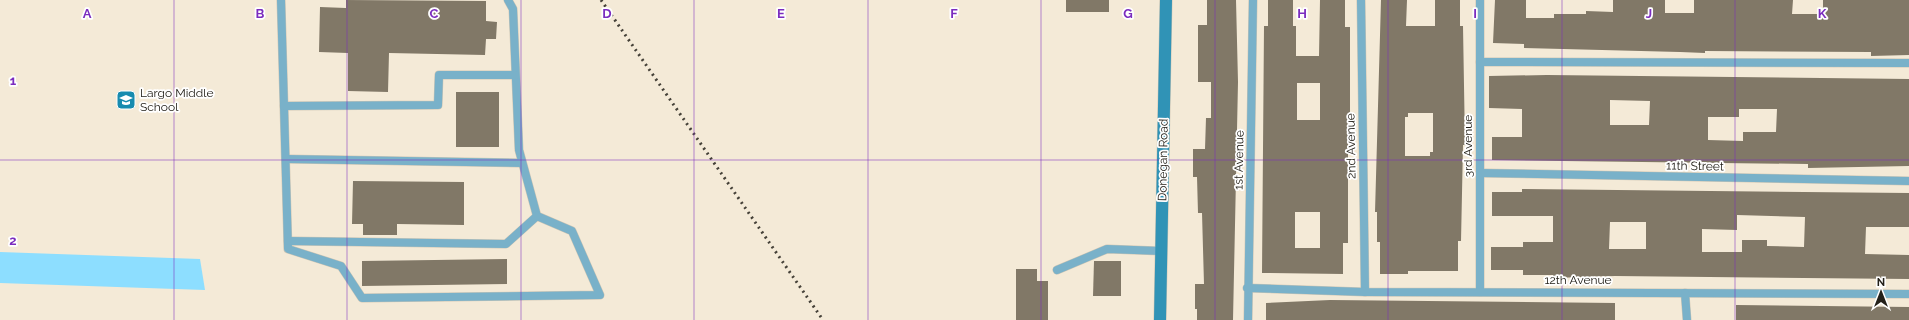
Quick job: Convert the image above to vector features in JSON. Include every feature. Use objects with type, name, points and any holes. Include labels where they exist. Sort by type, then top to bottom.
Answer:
[{"type":"street","name":"Donegan Road","points":[[1160,320],[1166,0]]},
{"type":"lane","points":[[281,0],[288,249],[341,266],[362,298],[600,295],[572,231],[538,216],[519,150],[513,9],[508,0]]},
{"type":"lane","name":"1st Avenue","points":[[1248,320],[1247,288],[1253,0]]},
{"type":"lane","name":"2nd Avenue","points":[[1361,0],[1365,292]]},
{"type":"lane","name":"3rd Avenue","points":[[1480,0],[1480,292]]},
{"type":"lane","points":[[1480,62],[1909,63]]},
{"type":"lane","points":[[284,106],[438,106],[439,75],[515,75]]},
{"type":"lane","points":[[286,159],[522,163]]},
{"type":"lane","name":"11th Street","points":[[1480,173],[1909,181]]},
{"type":"lane","points":[[288,241],[506,244],[538,216]]},
{"type":"lane","points":[[1057,270],[1107,249],[1161,251]]},
{"type":"lane","name":"12th Avenue","points":[[1247,288],[1365,292],[1909,294]]},
{"type":"lane","points":[[1685,293],[1687,320]]},
{"type":"water","points":[[0,252],[200,259],[205,290],[0,283]]},
{"type":"building","points":[[346,0],[486,1],[486,21],[497,22],[496,39],[486,39],[485,55],[389,53],[388,92],[348,91],[348,53],[319,52],[320,7],[346,8]]},
{"type":"building","points":[[1066,0],[1109,0],[1109,12],[1066,12]]},
{"type":"building","points":[[1207,0],[1236,0],[1238,82],[1233,320],[1197,320],[1197,309],[1195,309],[1195,284],[1204,284],[1202,213],[1198,213],[1197,177],[1193,177],[1193,149],[1205,149],[1206,118],[1211,118],[1211,82],[1198,82],[1198,25],[1207,25]]},
{"type":"building","points":[[1268,0],[1293,0],[1293,26],[1296,26],[1296,56],[1319,56],[1320,0],[1345,0],[1345,27],[1350,27],[1350,115],[1348,115],[1348,243],[1343,243],[1343,274],[1262,273],[1264,26],[1268,26]],"holes":[[[1297,83],[1320,83],[1320,120],[1297,120]],[[1295,212],[1320,212],[1320,248],[1295,248]]]},
{"type":"building","points":[[1381,0],[1407,0],[1406,26],[1435,26],[1435,0],[1460,0],[1460,26],[1463,26],[1465,145],[1463,145],[1461,241],[1458,241],[1458,271],[1408,271],[1408,274],[1380,274],[1380,242],[1377,242],[1377,212],[1375,212]],"holes":[[[1408,113],[1433,113],[1433,152],[1430,152],[1430,156],[1405,156],[1405,117],[1408,117]]]},
{"type":"building","points":[[1495,0],[1526,0],[1526,18],[1554,18],[1554,14],[1586,14],[1586,11],[1613,12],[1613,0],[1665,0],[1665,13],[1694,13],[1694,0],[1793,0],[1792,14],[1823,14],[1823,0],[1909,0],[1909,55],[1871,56],[1871,52],[1705,51],[1705,53],[1524,48],[1524,44],[1493,43]]},
{"type":"building","points":[[1547,75],[1909,79],[1909,166],[1808,168],[1808,164],[1492,160],[1492,137],[1522,137],[1522,109],[1489,108],[1489,76]],"holes":[[[1610,100],[1650,101],[1649,125],[1610,125]],[[1739,109],[1777,109],[1776,132],[1743,132],[1743,141],[1708,140],[1708,117],[1739,117]]]},
{"type":"building","points":[[456,92],[499,92],[499,147],[456,147]]},
{"type":"building","points":[[353,181],[464,182],[464,225],[397,224],[397,235],[363,235],[363,224],[352,224]]},
{"type":"building","points":[[1522,189],[1909,193],[1909,227],[1866,227],[1865,254],[1909,255],[1909,279],[1615,276],[1553,278],[1553,275],[1523,275],[1523,270],[1491,270],[1491,247],[1523,247],[1523,242],[1553,242],[1553,216],[1492,216],[1492,192],[1522,192]],"holes":[[[1737,215],[1805,217],[1804,247],[1767,246],[1767,240],[1742,240],[1742,252],[1702,252],[1702,229],[1737,230]],[[1610,222],[1646,222],[1646,249],[1609,249]]]},
{"type":"building","points":[[507,259],[507,284],[362,286],[362,261]]},
{"type":"building","points":[[1094,261],[1121,261],[1121,296],[1093,296]]},
{"type":"building","points":[[1016,269],[1037,269],[1037,281],[1048,281],[1048,320],[1016,320]]},
{"type":"building","points":[[1330,300],[1615,303],[1615,320],[1266,320],[1266,303]]},
{"type":"building","points":[[1736,305],[1909,307],[1909,320],[1736,320]]},
{"type":"railway","points":[[601,0],[823,320]]},
{"type":"place","name":"Largo Middle School","points":[[126,100]]}]
